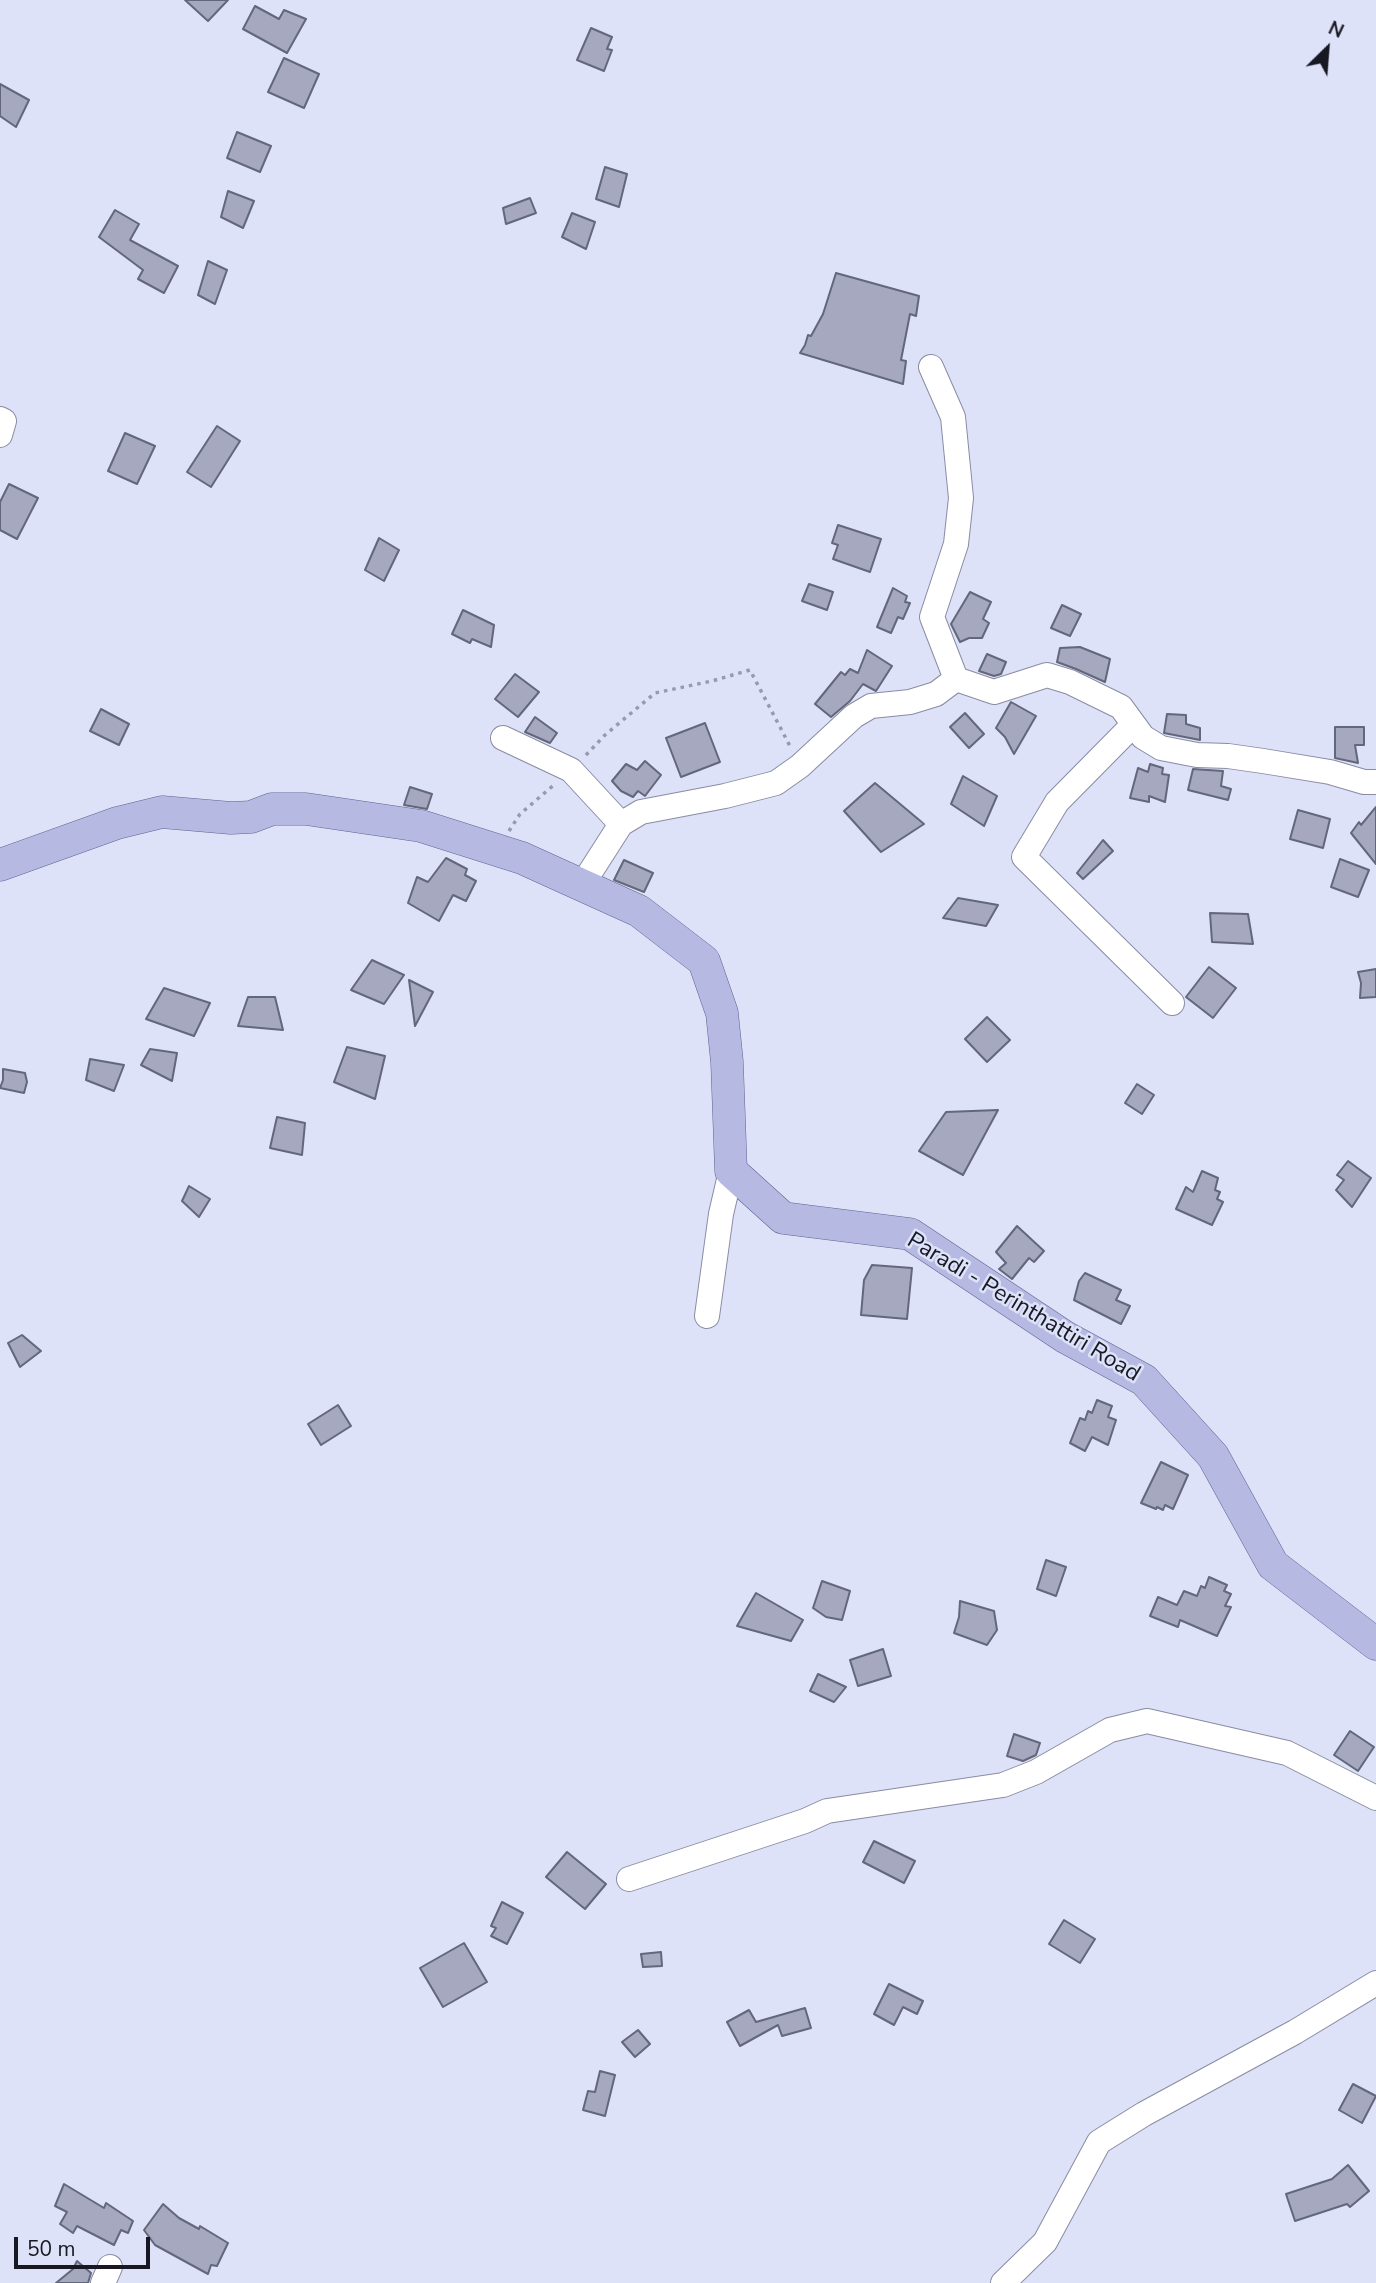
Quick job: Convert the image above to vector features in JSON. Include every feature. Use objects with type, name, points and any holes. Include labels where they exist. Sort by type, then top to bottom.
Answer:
[{"type":"main road","points":[[0,865],[117,823],[162,812],[231,818],[251,817],[272,809],[306,809],[421,826],[522,858],[639,911],[704,961],[722,1013],[727,1062],[731,1171]]},
{"type":"main road","name":"Paradi - Perinthattiri Road","points":[[731,1171],[783,1218],[909,1234],[1065,1337],[1144,1380],[1213,1456],[1273,1565],[1376,1644]]},
{"type":"street","points":[[931,367],[953,417],[961,498],[956,544],[932,617],[956,679],[994,692],[1047,675],[1070,682],[1121,707],[1143,737],[1161,748],[1197,755],[1263,761],[1330,772],[1364,782],[1376,782]]},
{"type":"street","points":[[0,419],[4,421],[0,435]]},
{"type":"street","points":[[582,885],[621,824],[641,812],[776,783],[800,766],[854,716],[871,706],[910,702],[936,694],[956,679]]},
{"type":"street","points":[[1133,725],[1057,802],[1024,857],[1172,1003]]},
{"type":"street","points":[[503,738],[571,771],[621,824]]},
{"type":"street","points":[[707,1316],[721,1214],[731,1171]]},
{"type":"street","points":[[629,1879],[805,1821],[827,1811],[1003,1785],[1036,1772],[1110,1730],[1147,1721],[1287,1753],[1376,1798]]},
{"type":"street","points":[[1003,2283],[1045,2242],[1099,2142],[1144,2114],[1295,2032],[1376,1983]]},
{"type":"path","points":[[497,850],[520,814],[655,693],[750,670],[800,766]]},
{"type":"building","points":[[185,0],[228,0],[208,21]]},
{"type":"building","points":[[255,6],[279,19],[284,10],[306,19],[287,53],[243,29]]},
{"type":"building","points":[[591,28],[612,37],[607,49],[612,50],[604,71],[577,60]]},
{"type":"building","points":[[284,58],[319,74],[304,108],[268,92]]},
{"type":"building","points":[[0,84],[29,100],[16,127],[0,116]]},
{"type":"building","points":[[237,132],[271,146],[260,172],[227,158]]},
{"type":"building","points":[[605,167],[627,174],[619,207],[596,199]]},
{"type":"building","points":[[228,191],[254,201],[243,228],[221,217]]},
{"type":"building","points":[[530,198],[536,213],[506,224],[503,208]]},
{"type":"building","points":[[115,210],[139,224],[130,240],[178,266],[164,293],[138,279],[143,270],[99,237]]},
{"type":"building","points":[[572,213],[595,222],[586,249],[562,237]]},
{"type":"building","points":[[208,261],[227,270],[215,304],[198,295]]},
{"type":"building","points":[[836,273],[919,296],[916,316],[910,314],[901,360],[906,361],[903,384],[800,353],[808,335],[811,336],[823,314]]},
{"type":"building","points":[[217,426],[240,441],[211,487],[187,472]]},
{"type":"building","points":[[125,433],[155,446],[137,484],[108,471]]},
{"type":"building","points":[[9,484],[38,498],[17,539],[0,530],[0,502]]},
{"type":"building","points":[[838,525],[881,539],[870,572],[833,559],[838,545],[832,543]]},
{"type":"building","points":[[379,538],[399,550],[384,581],[365,570]]},
{"type":"building","points":[[809,584],[833,592],[827,610],[802,601]]},
{"type":"building","points":[[893,588],[907,596],[905,602],[910,603],[903,619],[898,617],[891,633],[877,627]]},
{"type":"building","points":[[970,592],[991,602],[983,619],[989,623],[982,638],[969,638],[960,642],[951,624]]},
{"type":"building","points":[[1062,605],[1081,614],[1070,636],[1051,628]]},
{"type":"building","points":[[463,610],[494,625],[491,647],[472,639],[470,643],[452,634]]},
{"type":"building","points":[[1080,647],[1110,659],[1105,682],[1057,662],[1060,648]]},
{"type":"building","points":[[867,650],[892,666],[876,691],[863,684],[850,701],[831,717],[815,704],[841,672],[845,675],[850,669],[858,673]]},
{"type":"building","points":[[987,654],[1006,662],[1001,674],[994,676],[979,671]]},
{"type":"building","points":[[515,674],[539,692],[518,717],[495,699]]},
{"type":"building","points":[[1011,702],[1036,716],[1014,754],[1005,737],[996,728]]},
{"type":"building","points":[[101,709],[129,724],[119,745],[90,731]]},
{"type":"building","points":[[965,713],[984,734],[969,748],[950,727]]},
{"type":"building","points":[[1167,714],[1186,715],[1186,724],[1200,728],[1200,740],[1164,733]]},
{"type":"building","points":[[535,717],[557,733],[550,743],[525,732]]},
{"type":"building","points":[[705,723],[720,762],[681,777],[666,738]]},
{"type":"building","points":[[1335,727],[1364,727],[1364,745],[1355,745],[1358,763],[1335,758]]},
{"type":"building","points":[[645,761],[661,775],[645,796],[638,791],[633,797],[621,791],[612,781],[626,764],[637,770]]},
{"type":"building","points":[[1150,764],[1163,768],[1162,774],[1169,775],[1165,802],[1149,796],[1149,802],[1130,798],[1138,768],[1148,772]]},
{"type":"building","points":[[1193,769],[1223,771],[1221,786],[1231,789],[1228,800],[1188,790]]},
{"type":"building","points":[[963,776],[997,796],[984,826],[951,804]]},
{"type":"building","points":[[875,783],[924,824],[881,852],[844,811]]},
{"type":"building","points":[[410,787],[432,794],[427,809],[404,805]]},
{"type":"building","points":[[1376,807],[1376,864],[1351,833]]},
{"type":"building","points":[[1298,810],[1330,819],[1323,848],[1290,839]]},
{"type":"building","points":[[1103,840],[1113,851],[1083,879],[1077,873]]},
{"type":"building","points":[[446,858],[467,869],[465,875],[476,881],[466,901],[453,895],[439,921],[408,903],[417,877],[428,882]]},
{"type":"building","points":[[1340,859],[1369,870],[1358,897],[1331,887]]},
{"type":"building","points":[[624,860],[653,873],[644,892],[614,880]]},
{"type":"building","points":[[958,898],[998,905],[986,926],[943,918]]},
{"type":"building","points":[[1210,913],[1248,914],[1253,944],[1212,942]]},
{"type":"building","points":[[372,960],[404,975],[384,1004],[351,990]]},
{"type":"building","points":[[1209,967],[1236,988],[1213,1018],[1186,997]]},
{"type":"building","points":[[1376,969],[1376,997],[1360,998],[1361,983],[1358,972]]},
{"type":"building","points":[[409,980],[433,992],[415,1026]]},
{"type":"building","points":[[164,988],[210,1003],[194,1036],[146,1019]]},
{"type":"building","points":[[248,997],[275,997],[283,1030],[238,1026]]},
{"type":"building","points":[[987,1017],[1010,1040],[987,1062],[965,1039]]},
{"type":"building","points":[[347,1047],[385,1056],[375,1099],[334,1082]]},
{"type":"building","points":[[150,1049],[177,1053],[172,1081],[141,1065]]},
{"type":"building","points":[[90,1059],[124,1065],[114,1091],[86,1080]]},
{"type":"building","points":[[3,1069],[25,1073],[27,1082],[24,1093],[0,1088]]},
{"type":"building","points":[[1137,1084],[1154,1095],[1142,1114],[1125,1103]]},
{"type":"building","points":[[998,1110],[963,1175],[919,1151],[946,1112]]},
{"type":"building","points":[[277,1117],[305,1123],[302,1155],[270,1148]]},
{"type":"building","points":[[1348,1161],[1371,1178],[1352,1207],[1336,1190],[1344,1180],[1337,1175]]},
{"type":"building","points":[[1202,1171],[1218,1178],[1215,1190],[1220,1192],[1217,1199],[1223,1202],[1212,1225],[1176,1209],[1186,1187],[1193,1192]]},
{"type":"building","points":[[189,1186],[210,1199],[199,1217],[182,1201]]},
{"type":"building","points":[[1017,1226],[1044,1251],[1034,1262],[1029,1258],[1012,1279],[999,1269],[1006,1263],[996,1252]]},
{"type":"building","points":[[872,1265],[912,1268],[907,1319],[861,1315],[864,1280]]},
{"type":"building","points":[[1085,1273],[1121,1290],[1116,1300],[1130,1306],[1121,1324],[1074,1300],[1079,1281]]},
{"type":"building","points":[[22,1335],[41,1351],[20,1367],[8,1343]]},
{"type":"building","points":[[1097,1400],[1112,1406],[1108,1417],[1116,1420],[1108,1445],[1092,1437],[1085,1451],[1070,1443],[1080,1418],[1085,1420],[1088,1411],[1092,1413]]},
{"type":"building","points":[[338,1405],[351,1426],[321,1445],[308,1424]]},
{"type":"building","points":[[1161,1462],[1188,1475],[1173,1509],[1165,1505],[1163,1510],[1157,1507],[1156,1509],[1141,1503]]},
{"type":"building","points":[[1046,1560],[1066,1567],[1056,1596],[1037,1589]]},
{"type":"building","points":[[1209,1577],[1227,1585],[1224,1591],[1231,1594],[1225,1606],[1231,1607],[1217,1636],[1180,1620],[1178,1627],[1150,1616],[1158,1597],[1177,1605],[1184,1591],[1197,1596],[1201,1586],[1205,1588]]},
{"type":"building","points":[[822,1581],[850,1591],[842,1620],[826,1617],[813,1608]]},
{"type":"building","points":[[756,1593],[803,1620],[791,1641],[737,1626]]},
{"type":"building","points":[[960,1601],[994,1611],[997,1630],[987,1645],[954,1633]]},
{"type":"building","points":[[883,1649],[891,1676],[858,1686],[850,1660]]},
{"type":"building","points":[[818,1674],[846,1687],[834,1702],[810,1691]]},
{"type":"building","points":[[1350,1731],[1374,1747],[1358,1771],[1334,1755]]},
{"type":"building","points":[[1014,1734],[1040,1743],[1036,1755],[1023,1761],[1007,1756]]},
{"type":"building","points":[[874,1841],[915,1861],[904,1883],[863,1862]]},
{"type":"building","points":[[567,1852],[606,1884],[585,1909],[546,1877]]},
{"type":"building","points":[[502,1902],[523,1913],[507,1944],[491,1936],[496,1928],[491,1926]]},
{"type":"building","points":[[1064,1920],[1095,1939],[1080,1963],[1049,1944]]},
{"type":"building","points":[[464,1943],[487,1982],[443,2007],[420,1968]]},
{"type":"building","points":[[661,1952],[662,1966],[643,1967],[641,1954]]},
{"type":"building","points":[[889,1984],[923,2001],[917,2014],[903,2007],[894,2025],[874,2014]]},
{"type":"building","points":[[805,2008],[811,2028],[782,2036],[778,2025],[740,2046],[727,2022],[749,2010],[756,2022]]},
{"type":"building","points":[[638,2030],[650,2044],[635,2057],[622,2042]]},
{"type":"building","points":[[600,2071],[615,2075],[605,2116],[583,2110],[588,2091],[595,2092]]},
{"type":"building","points":[[1353,2084],[1376,2096],[1362,2123],[1339,2110]]},
{"type":"building","points":[[1348,2165],[1369,2191],[1350,2207],[1347,2204],[1295,2221],[1286,2194],[1332,2179]]},
{"type":"building","points":[[64,2184],[104,2208],[106,2203],[133,2221],[128,2233],[121,2230],[114,2245],[77,2226],[73,2233],[60,2224],[67,2212],[55,2206]]},
{"type":"building","points":[[163,2204],[179,2218],[199,2229],[200,2226],[228,2243],[217,2266],[211,2265],[208,2274],[155,2245],[144,2230]]},
{"type":"building","points":[[77,2261],[91,2273],[88,2283],[56,2283],[73,2269]]}]
